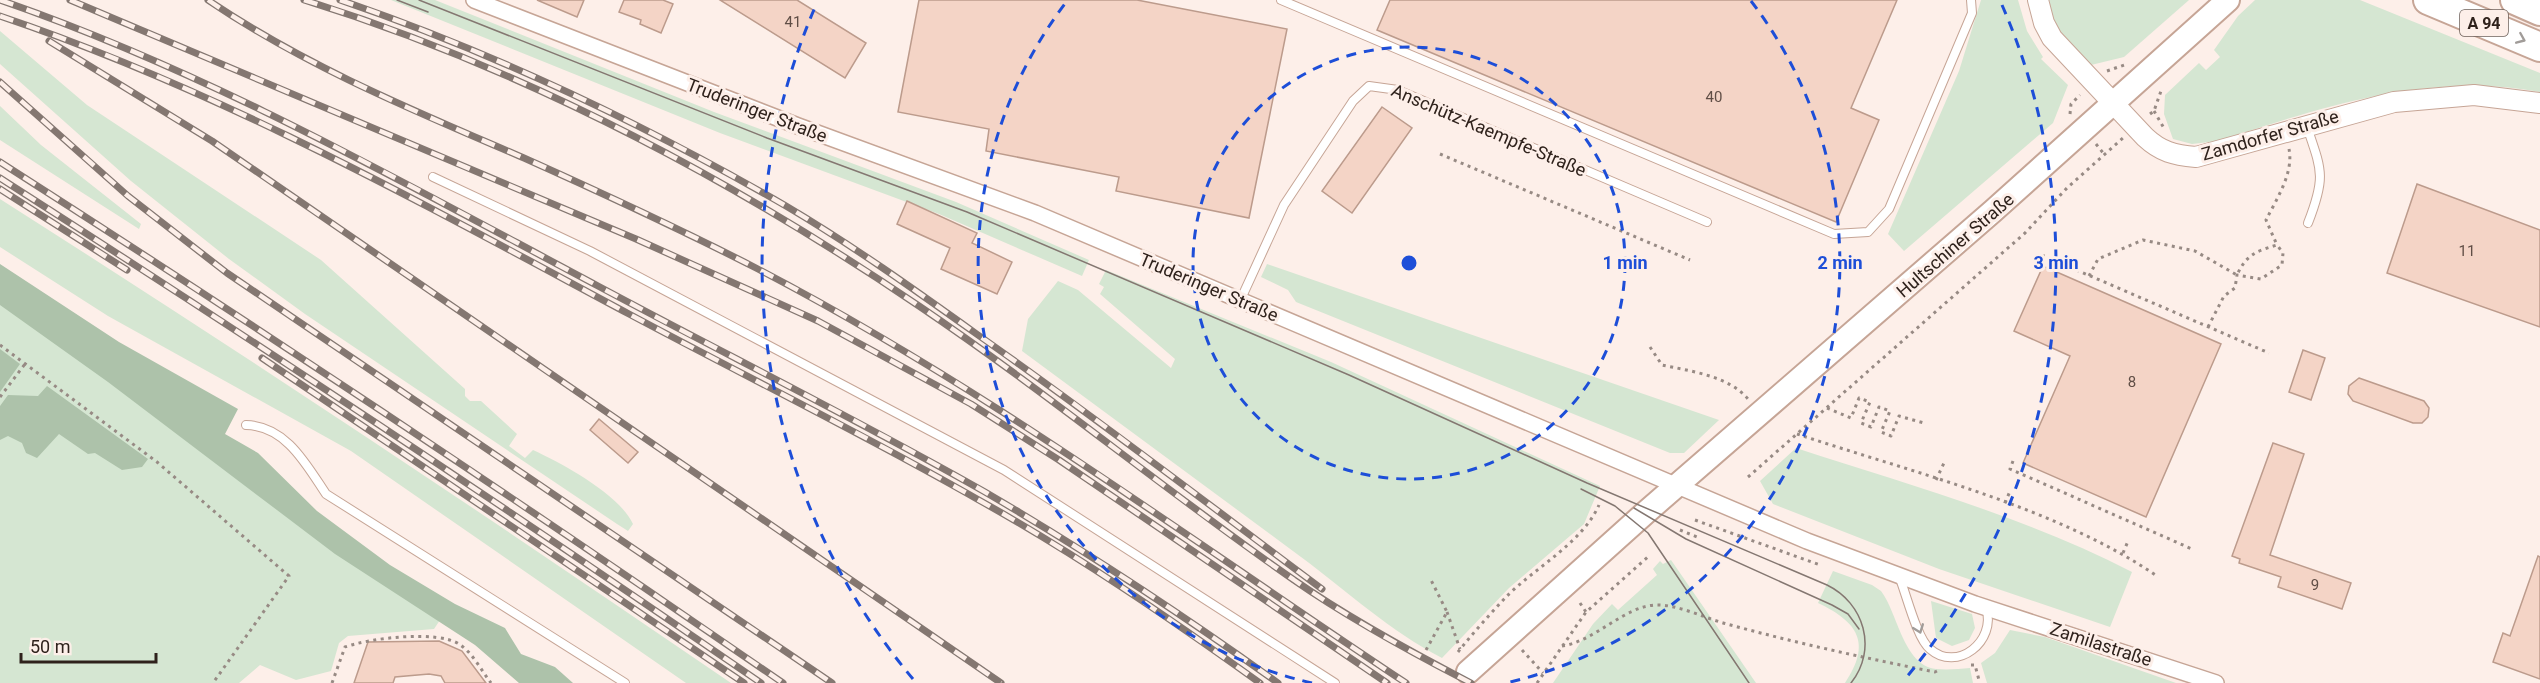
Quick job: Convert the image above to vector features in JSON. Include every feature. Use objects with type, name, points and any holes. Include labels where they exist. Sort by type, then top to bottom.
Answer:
[{"type":"highway","name":"A 94","points":[[2428,0],[2540,47]]},
{"type":"highway","name":"A 94","points":[[2515,0],[2540,11]]},
{"type":"main road","name":"Hultschiner Straße","points":[[1678,486],[2228,0]]},
{"type":"main road","points":[[1461,665],[1678,486]]},
{"type":"street","name":"Truderinger Straße","points":[[474,0],[798,126],[1035,213],[1678,486]]},
{"type":"street","name":"Zamdorfer Straße","points":[[2038,0],[2044,23],[2052,38],[2135,128],[2161,150],[2173,155],[2196,157],[2394,102],[2436,96],[2501,96],[2540,103]]},
{"type":"street","name":"Zamilastraße","points":[[1678,486],[1807,541],[1986,607],[2216,683]]},
{"type":"lane","points":[[1281,0],[1834,234],[1868,232],[1889,209],[1972,13],[1971,0]]},
{"type":"lane","name":"Anschütz-Kaempfe-Straße","points":[[1240,301],[1284,205],[1353,101],[1369,86],[1398,90],[1707,222]]},
{"type":"lane","points":[[2307,125],[2322,171],[2317,200],[2308,223]]},
{"type":"lane","points":[[433,177],[590,250],[1004,470],[1335,683]]},
{"type":"lane","points":[[246,425],[262,425],[294,447],[326,494],[625,683]]},
{"type":"lane","points":[[1899,574],[1925,644],[1942,657],[1968,654],[1984,638],[1989,620],[1986,607]]},
{"type":"path","points":[[1748,477],[2025,233],[2067,188],[2135,128]]},
{"type":"path","points":[[1440,154],[1690,260]]},
{"type":"path","points":[[2089,276],[2098,259],[2143,240],[2195,251],[2237,275],[2261,279],[2272,273],[2282,265],[2283,253],[2266,220],[2284,183],[2290,155]]},
{"type":"path","points":[[2208,327],[2224,296],[2235,288],[2242,263],[2253,252],[2277,245]]},
{"type":"path","points":[[2038,264],[2044,256],[2269,353]]},
{"type":"path","points":[[0,345],[157,462],[289,576],[213,682]]},
{"type":"path","points":[[1650,347],[1662,365],[1701,374],[1742,392],[1748,402]]},
{"type":"path","points":[[0,398],[25,363]]},
{"type":"path","points":[[1827,408],[1851,418],[1859,398],[1870,402],[1861,423],[1870,427],[1879,407],[1890,411],[1881,432],[1891,436],[1899,416],[1924,423]]},
{"type":"path","points":[[1797,434],[2005,503],[2095,538],[2123,553],[2157,576]]},
{"type":"path","points":[[2013,461],[2010,469],[2192,549]]},
{"type":"path","points":[[1936,480],[1944,464]]},
{"type":"path","points":[[2005,503],[2010,491]]},
{"type":"path","points":[[1460,650],[1508,596],[1580,532],[1593,518],[1599,505]]},
{"type":"path","points":[[1695,520],[1822,566]]},
{"type":"path","points":[[1680,530],[1697,537]]},
{"type":"path","points":[[2123,553],[2128,541]]},
{"type":"path","points":[[1537,683],[1586,612],[1649,556]]},
{"type":"path","points":[[1430,578],[1447,612],[1460,650],[1461,665]]},
{"type":"path","points":[[1580,603],[1586,612]]},
{"type":"path","points":[[1562,646],[1579,644],[1639,608],[1655,604],[1670,606],[1724,624],[1820,649],[1935,672],[1947,669]]},
{"type":"path","points":[[1426,650],[1447,612]]},
{"type":"path","points":[[332,683],[345,647],[366,640],[444,637],[467,649],[491,683]]},
{"type":"path","points":[[1964,666],[1975,664],[1979,680]]},
{"type":"path","points":[[1933,665],[1941,669]]},
{"type":"green space","points":[[391,0],[435,0],[714,112],[956,202],[1089,260],[1082,276],[939,214],[720,133]]},
{"type":"green space","points":[[1981,0],[2018,0],[2027,31],[2043,57],[2041,59],[2068,85],[2053,123],[1904,251],[1888,234],[1959,71]]},
{"type":"green space","points":[[2049,0],[2189,0],[2124,57],[2091,65],[2054,25]]},
{"type":"green space","points":[[2255,0],[2360,0],[2540,73],[2540,92],[2499,87],[2458,86],[2417,89],[2337,105],[2218,141],[2192,144],[2173,139],[2164,114],[2165,95],[2199,63],[2206,70],[2220,57],[2214,50],[2238,16]]},
{"type":"green space","points":[[0,31],[87,105],[321,260],[465,389],[465,396],[470,401],[481,401],[517,434],[509,446],[525,458],[533,450],[559,463],[603,491],[626,513],[633,524],[628,531],[305,314],[229,259],[131,181],[0,64]]},
{"type":"green space","points":[[0,106],[41,145],[141,224],[139,229],[0,140]]},
{"type":"green space","points":[[0,199],[368,438],[731,683],[686,683],[351,451],[108,316],[0,247]]},
{"type":"green space","points":[[0,264],[119,342],[238,409],[225,434],[258,453],[317,511],[390,565],[455,604],[505,628],[521,654],[555,667],[573,683],[519,683],[475,645],[335,554],[108,382],[0,305]]},
{"type":"green space","points":[[1267,264],[1719,420],[1684,453],[1670,453],[1296,302],[1288,290],[1261,277]]},
{"type":"green space","points":[[1106,270],[1331,362],[1600,486],[1584,524],[1509,588],[1442,658],[1387,623],[1022,351],[1028,319],[1058,281],[1078,290],[1171,368],[1175,359],[1100,294],[1104,287],[1099,284]]},
{"type":"green space","points":[[0,288],[446,611],[434,629],[348,636],[339,643],[331,671],[296,680],[260,665],[239,683],[0,683]]},
{"type":"green space","points":[[0,349],[20,364],[0,392]]},
{"type":"green space","points":[[47,386],[148,459],[142,467],[122,470],[95,453],[88,454],[59,434],[37,458],[26,453],[22,443],[8,436],[0,440],[0,406],[8,395],[38,396]]},
{"type":"green space","points":[[1796,448],[2009,518],[2092,552],[2132,572],[2110,627],[1939,569],[1773,504],[1760,481]]},
{"type":"green space","points":[[1671,560],[1756,683],[1553,683],[1593,624],[1612,604],[1618,610],[1657,575],[1653,569],[1660,561],[1663,564]]},
{"type":"green space","points":[[1833,571],[1872,585],[1881,591],[1902,637],[1916,658],[1936,669],[1970,668],[1973,683],[1845,683],[1858,656],[1857,635],[1843,618],[1818,603]]},
{"type":"green space","points":[[1931,601],[1972,614],[1975,628],[1969,640],[1952,646],[1936,638]]},
{"type":"green space","points":[[2010,630],[2045,637],[2176,683],[1987,683],[1981,663],[1995,653]]},
{"type":"building","points":[[537,0],[584,0],[577,17]]},
{"type":"building","points":[[624,0],[663,0],[673,4],[661,33],[640,24],[641,20],[619,12]]},
{"type":"building","points":[[720,0],[797,0],[866,43],[845,78]]},
{"type":"building","points":[[919,0],[1137,0],[1287,29],[1249,218],[1116,191],[1119,177],[986,151],[989,129],[898,112]]},
{"type":"building","points":[[1390,0],[1897,0],[1851,108],[1879,120],[1836,222],[1377,30]]},
{"type":"building","points":[[1382,107],[1412,128],[1352,213],[1322,191]]},
{"type":"building","points":[[2417,184],[2540,230],[2540,327],[2387,273]]},
{"type":"building","points":[[907,201],[977,233],[972,243],[1012,262],[997,294],[941,269],[950,248],[897,224]]},
{"type":"building","points":[[2043,266],[2221,344],[2146,517],[2023,463],[2070,356],[2014,331]]},
{"type":"building","points":[[2303,350],[2325,358],[2311,400],[2289,392]]},
{"type":"building","points":[[2359,378],[2424,401],[2429,408],[2428,417],[2422,423],[2413,423],[2353,401],[2348,394],[2349,386]]},
{"type":"building","points":[[599,419],[638,452],[628,463],[590,430]]},
{"type":"building","points":[[2273,443],[2304,454],[2270,555],[2351,583],[2342,609],[2278,587],[2281,577],[2239,563],[2240,559],[2232,556]]},
{"type":"building","points":[[2538,556],[2540,557],[2540,679],[2493,662],[2503,633],[2510,636]]},
{"type":"building","points":[[439,641],[462,651],[486,683],[445,683],[441,676],[429,674],[395,677],[393,683],[354,683],[368,642]]},
{"type":"tram line","points":[[397,0],[428,12]]},
{"type":"tram line","points":[[419,0],[767,138],[967,212],[1349,375],[1587,483],[1827,585],[1850,603],[1863,628],[1864,656],[1851,683]]},
{"type":"tram line","points":[[1581,489],[1615,506],[1648,533],[1749,683]]},
{"type":"tram line","points":[[1634,508],[1686,539],[1832,605],[1848,614],[1859,629]]},
{"type":"railway","points":[[0,0],[154,61],[305,131],[889,439],[985,492],[1097,560],[1278,683]]},
{"type":"railway","points":[[70,0],[636,239],[818,321],[971,404],[1059,460],[1387,683]]},
{"type":"railway","points":[[208,0],[323,67],[402,105],[670,225],[841,314],[1006,414],[1406,683]]},
{"type":"railway","points":[[304,0],[386,27],[466,58],[545,93],[623,130],[774,214],[847,259],[967,339],[1247,547],[1315,594],[1381,635],[1471,683]]},
{"type":"railway","points":[[340,0],[455,43],[568,92],[678,147],[786,206],[883,268],[1022,366],[1322,589]]},
{"type":"railway","points":[[0,16],[162,78],[242,114],[398,191],[847,428],[1014,520],[1086,564],[1260,683]]},
{"type":"railway","points":[[49,41],[212,141],[1001,683]]},
{"type":"railway","points":[[0,82],[128,196],[227,273],[832,683]]},
{"type":"railway","points":[[0,162],[394,419],[783,683]]},
{"type":"railway","points":[[0,178],[382,427],[761,683]]},
{"type":"railway","points":[[0,189],[127,270]]},
{"type":"railway","points":[[262,358],[744,683]]}]
